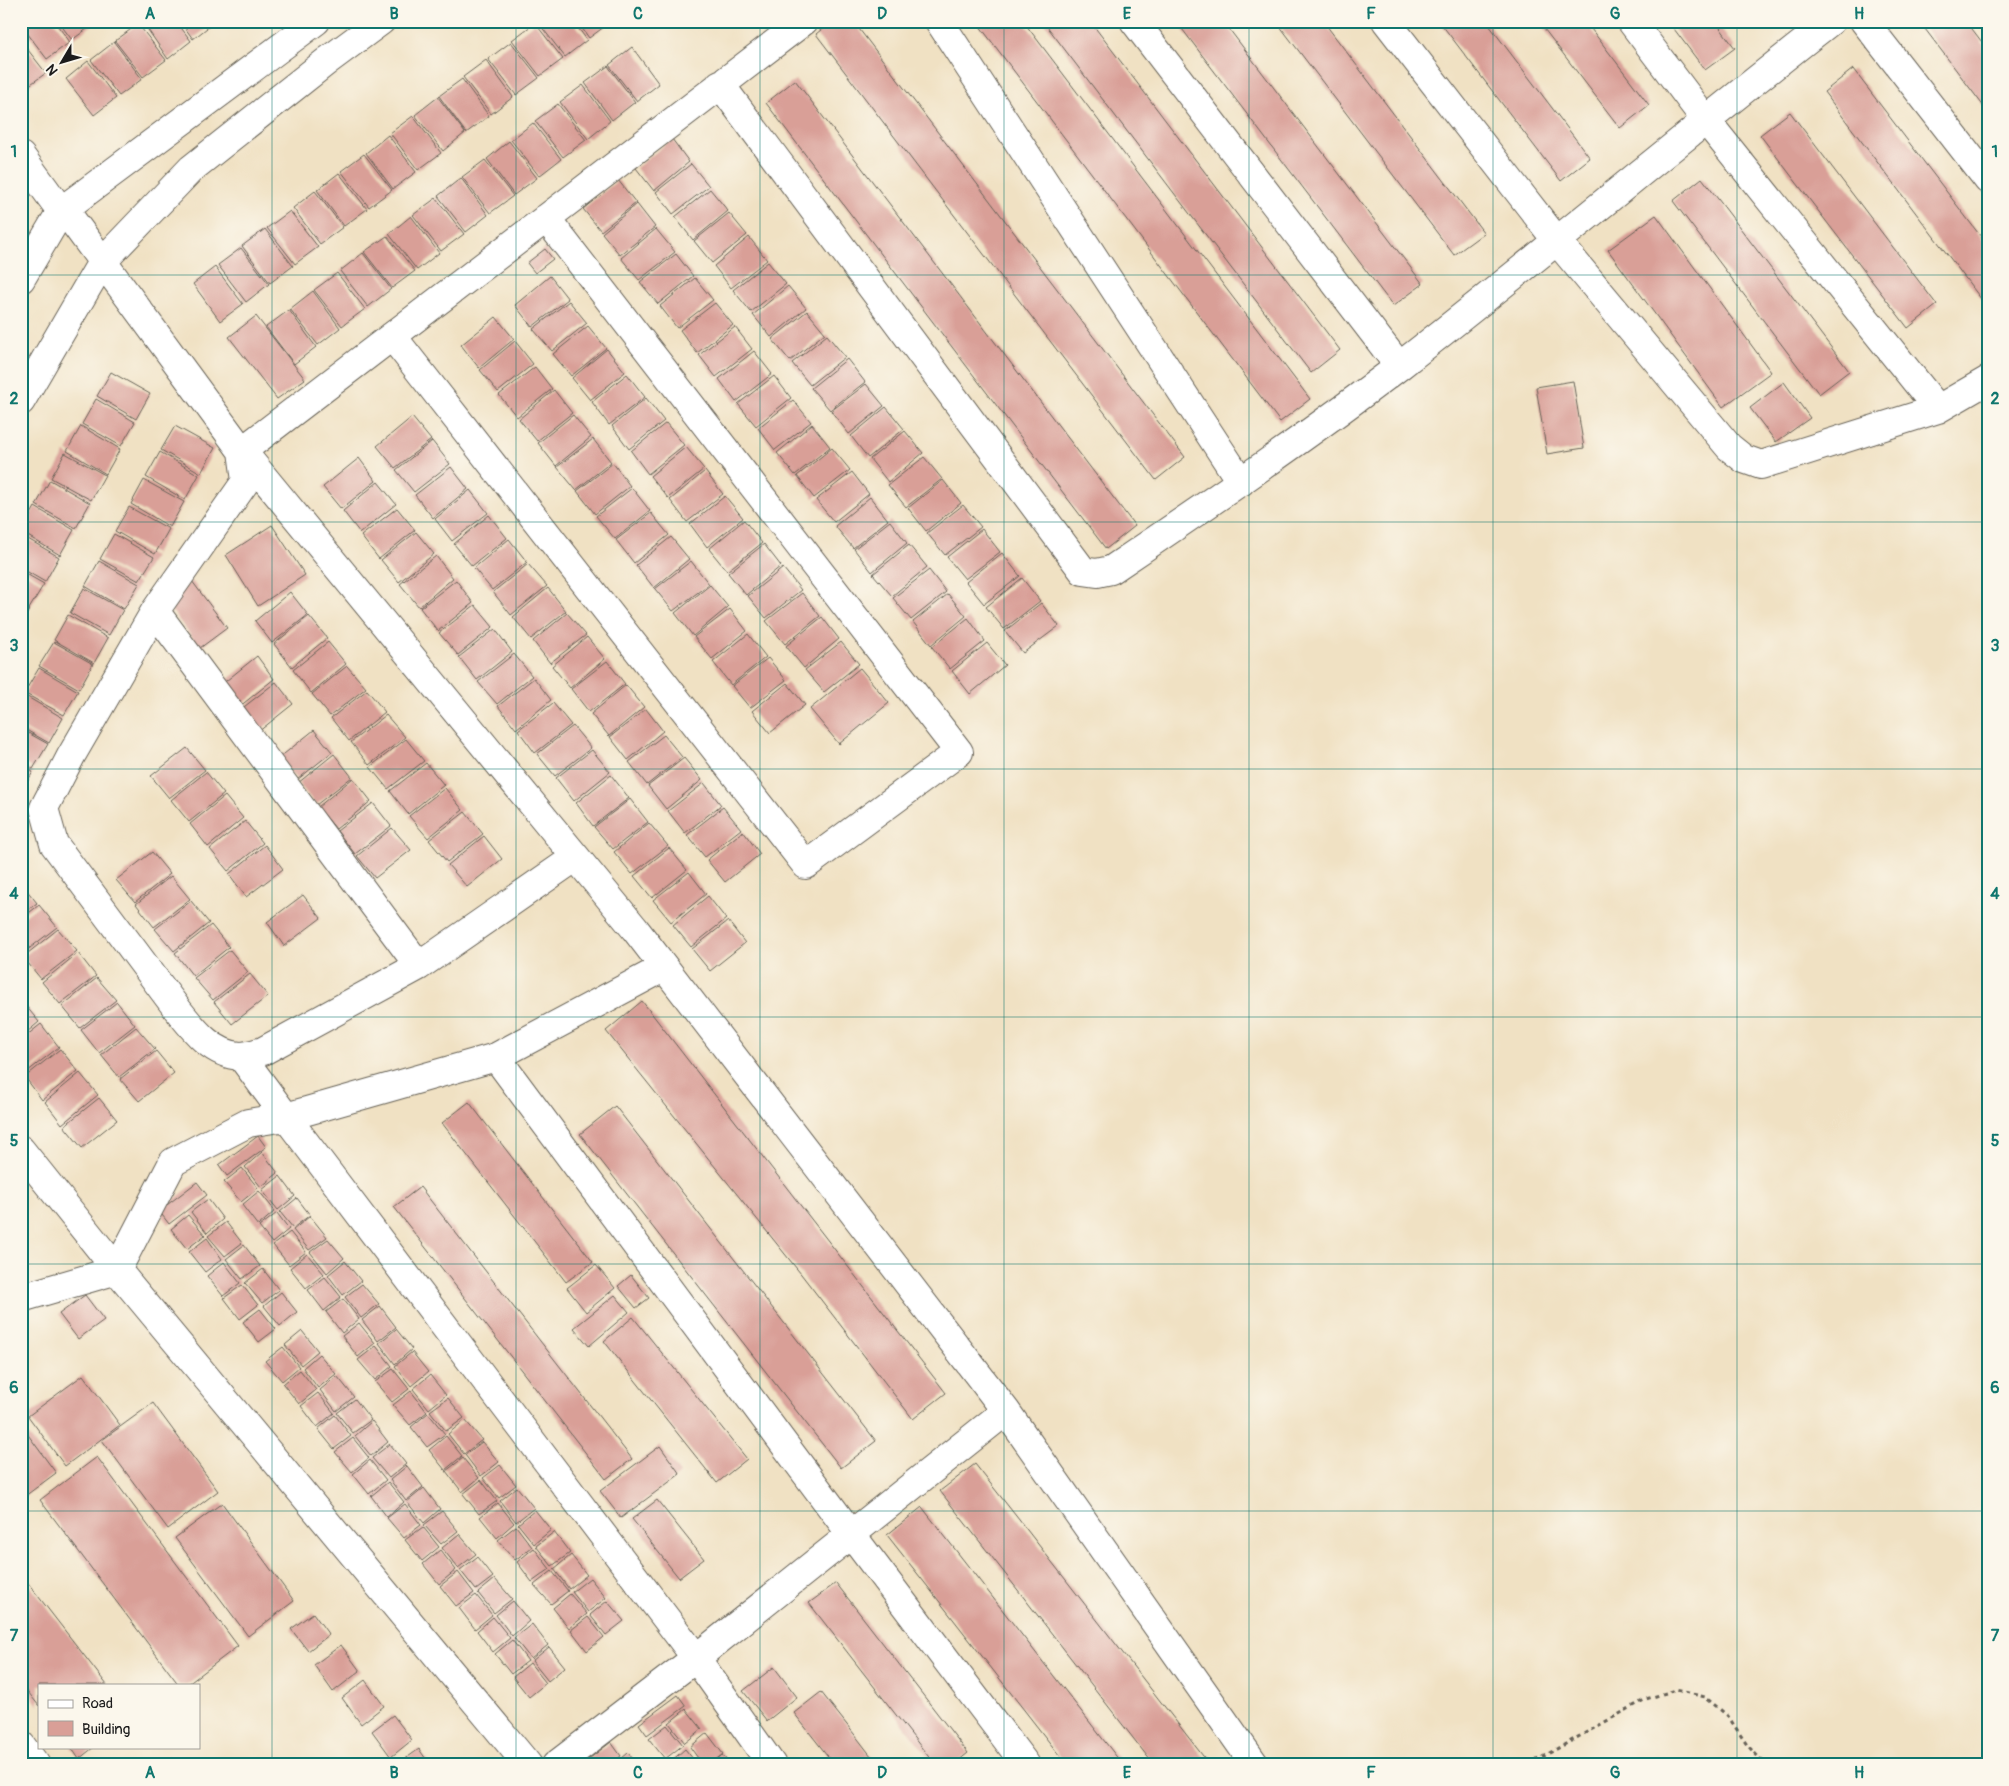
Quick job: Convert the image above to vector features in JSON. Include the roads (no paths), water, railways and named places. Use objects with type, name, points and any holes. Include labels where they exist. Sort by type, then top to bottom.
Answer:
[{"type":"street","points":[[21,279],[70,219],[316,21]]},
{"type":"street","points":[[21,401],[102,262],[191,169],[327,61],[382,21]]},
{"type":"street","points":[[242,451],[804,21]]},
{"type":"street","points":[[939,21],[1241,482]]},
{"type":"street","points":[[1134,21],[1399,366]]},
{"type":"street","points":[[1386,21],[1557,241],[1729,447],[1744,459],[1761,465],[1938,409],[1988,380]]},
{"type":"street","points":[[1630,21],[1705,119],[1938,409]]},
{"type":"street","points":[[720,84],[1083,571],[1097,573],[1111,570],[1241,482],[1399,366],[1557,241],[1705,119],[1831,21]]},
{"type":"street","points":[[1864,21],[1988,180]]},
{"type":"street","points":[[21,156],[242,451],[635,929],[1006,1411],[1255,1765]]},
{"type":"street","points":[[392,336],[806,865],[959,752],[546,218]]},
{"type":"street","points":[[242,451],[246,481],[155,612],[71,756],[44,808],[54,844],[178,1010],[199,1035],[222,1052],[241,1056],[263,1051],[419,966],[576,857]]},
{"type":"street","points":[[155,612],[419,966]]},
{"type":"street","points":[[21,1298],[116,1270],[173,1162],[248,1123],[286,1117],[496,1057],[658,960]]},
{"type":"street","points":[[241,1056],[696,1658],[772,1765]]},
{"type":"street","points":[[496,1057],[851,1534],[1026,1765]]},
{"type":"street","points":[[21,1150],[116,1270],[528,1765]]},
{"type":"street","points":[[556,1765],[696,1658],[1006,1411]]},
{"type":"street","points":[[21,1745],[36,1765]]}]
